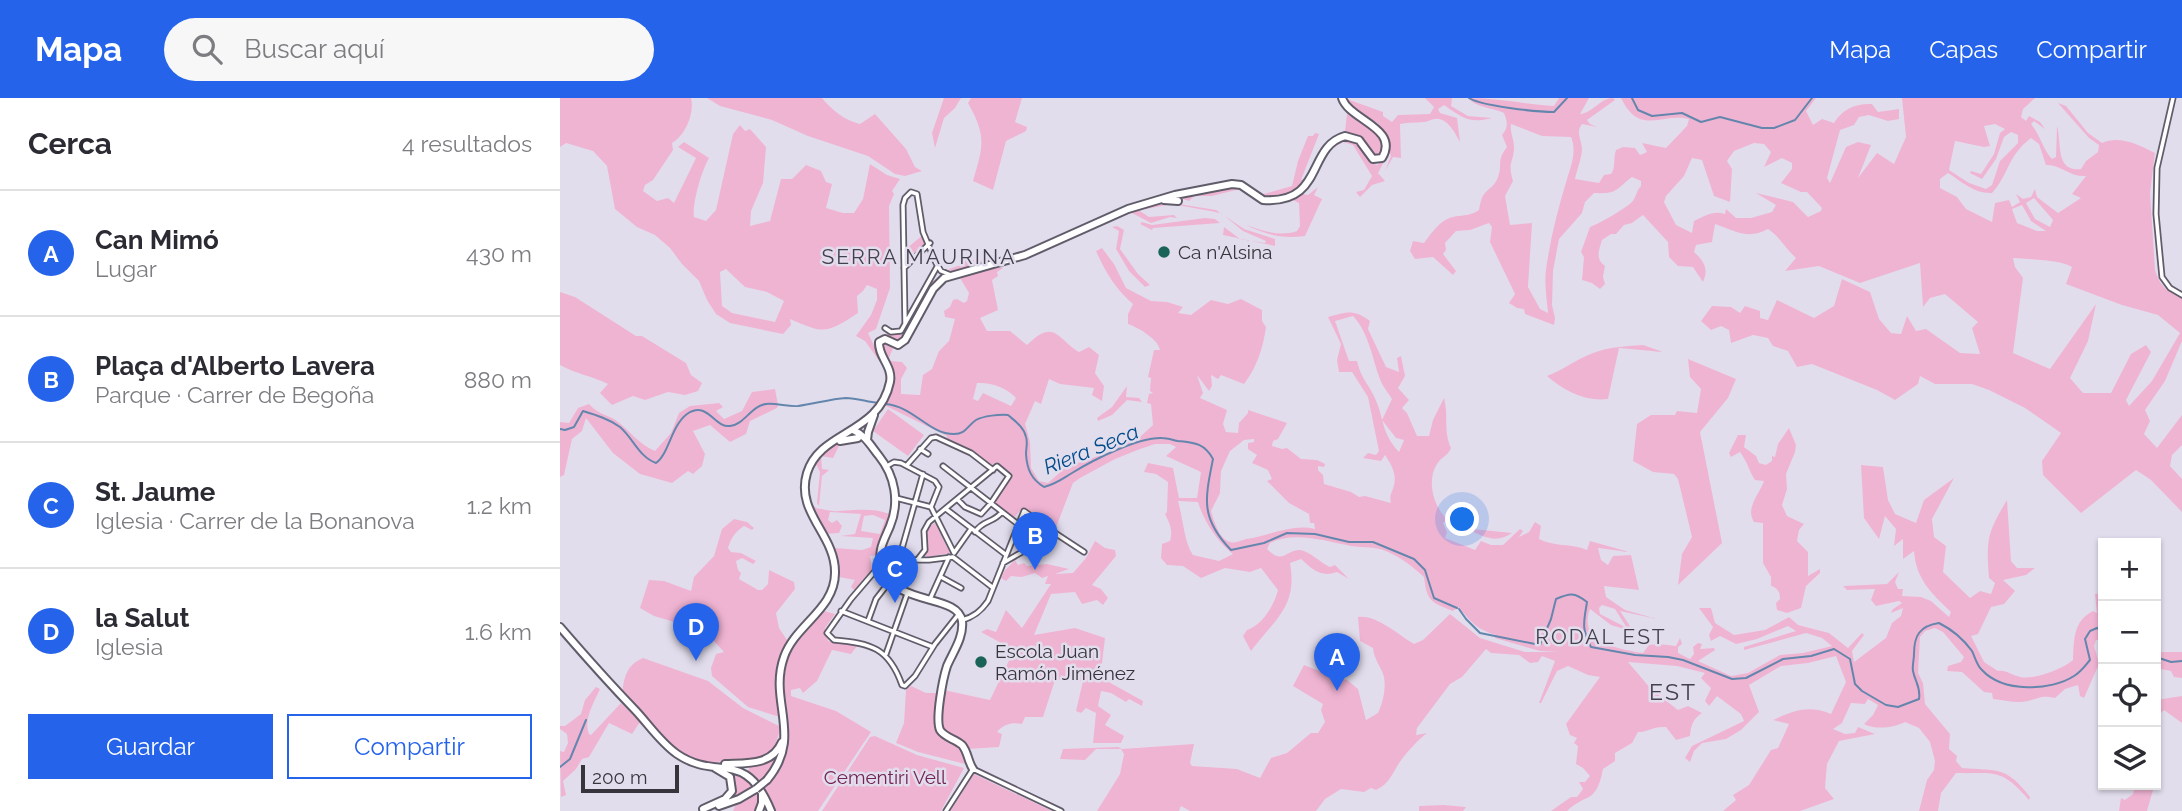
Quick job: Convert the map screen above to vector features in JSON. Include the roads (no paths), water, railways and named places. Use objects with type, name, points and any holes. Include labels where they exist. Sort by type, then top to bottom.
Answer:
[{"type":"main road","points":[[869,443],[868,432],[891,377],[879,342],[885,339],[898,345],[905,340],[934,280],[1025,255],[1122,211],[1158,200],[1232,184],[1241,185],[1263,201],[1296,195],[1304,189],[1328,148],[1336,139],[1345,136],[1359,140],[1373,159],[1382,158],[1386,148],[1379,131],[1350,111],[1342,98]]},
{"type":"main road","points":[[1158,200],[1178,201]]},
{"type":"main road","points":[[700,810],[735,801],[758,789],[780,759],[785,734],[780,688],[783,660],[794,638],[825,603],[835,580],[833,554],[808,511],[804,490],[810,466],[827,445],[875,413]]},
{"type":"main road","points":[[853,429],[858,438]]},
{"type":"main road","points":[[853,429],[869,443],[887,466],[893,480],[896,498],[891,525],[880,551],[881,564],[890,581],[907,594],[953,607],[961,617],[958,644],[945,674],[938,724],[944,734],[964,748],[973,769]]},
{"type":"main road","points":[[827,445],[858,438],[869,443]]},
{"type":"main road","points":[[560,627],[670,748],[690,761],[744,773],[758,789],[771,811]]},
{"type":"main road","points":[[711,765],[761,761],[775,754],[785,734]]},
{"type":"main road","points":[[744,773],[749,763]]},
{"type":"main road","points":[[700,810],[725,799],[733,787],[727,774],[711,765]]},
{"type":"main road","points":[[761,811],[764,799]]},
{"type":"main road","points":[[715,808],[727,811],[735,801]]},
{"type":"street","points":[[2173,98],[2157,168],[2156,214],[2162,277],[2170,288],[2182,295]]},
{"type":"street","points":[[905,323],[903,205],[911,192],[916,194],[919,200],[921,224],[944,278]]},
{"type":"street","points":[[904,268],[930,243]]},
{"type":"street","points":[[934,280],[938,265]]},
{"type":"street","points":[[941,271],[952,275]]},
{"type":"street","points":[[885,328],[895,333],[901,331],[941,271]]},
{"type":"street","points":[[907,465],[931,438],[936,437],[971,453],[993,470]]},
{"type":"street","points":[[920,449],[928,454]]},
{"type":"street","points":[[887,466],[894,462],[907,465],[935,481],[939,487],[932,507]]},
{"type":"street","points":[[943,466],[1041,542]]},
{"type":"street","points":[[917,560],[925,550],[924,531],[929,522],[997,466],[1009,476],[981,514],[957,499]]},
{"type":"street","points":[[899,559],[923,474]]},
{"type":"street","points":[[896,498],[932,507],[952,556],[992,587]]},
{"type":"street","points":[[946,508],[1005,554]]},
{"type":"street","points":[[952,556],[899,559],[881,564],[841,611],[827,633],[834,640],[857,642],[886,655],[905,686],[933,647],[961,617],[971,618],[988,600],[1024,511],[1084,552]]},
{"type":"street","points":[[930,599],[952,556],[973,530],[981,523],[995,519],[1002,512]]},
{"type":"street","points":[[1002,564],[1055,533]]},
{"type":"street","points":[[940,577],[961,588]]},
{"type":"street","points":[[868,621],[876,599],[890,581]]},
{"type":"street","points":[[886,655],[907,594]]},
{"type":"street","points":[[841,611],[933,647]]},
{"type":"street","points":[[946,811],[973,769],[1062,811]]},
{"type":"waterway","points":[[1469,98],[1497,106],[1554,112],[1567,98]]},
{"type":"waterway","points":[[1632,98],[1638,110],[1652,116],[1682,113],[1701,122],[1720,117],[1762,128],[1774,128],[1795,120],[1812,98]]},
{"type":"waterway","points":[[560,429],[574,427],[583,411],[598,416],[625,431],[641,452],[656,463],[682,419],[694,411],[706,412],[719,423],[730,426],[766,404],[798,406],[846,398],[878,403]]},
{"type":"waterway","name":"Riera Seca","points":[[885,404],[904,410],[936,430],[954,434],[964,431],[979,419],[1008,415],[1023,430],[1027,439],[1029,469],[1036,481],[1044,487],[1103,456],[1141,441],[1164,438],[1198,445],[1213,459],[1207,497],[1210,518],[1221,539],[1231,550],[1264,543],[1287,533],[1315,534],[1349,542],[1373,542],[1414,559],[1425,570],[1434,598],[1457,608]]},
{"type":"waterway","points":[[1459,609],[1480,633],[1540,645],[1556,599],[1569,595],[1579,596],[1587,602],[1584,620],[1591,647],[1683,660],[1732,679],[1746,678],[1783,659],[1811,656],[1834,649],[1850,659],[1855,684],[1862,691],[1886,705],[1898,707],[1919,699],[1919,688],[1913,669],[1915,642],[1919,632],[1932,624],[1939,623],[1961,639],[1972,651],[1980,668],[1991,677],[2002,683],[2027,687],[2053,685],[2083,669],[2090,660],[2085,639],[2090,631],[2098,628]]},
{"type":"waterway","points":[[2161,659],[2171,662],[2182,661]]},
{"type":"waterway","points":[[560,767],[570,759],[586,720]]},
{"type":"place","name":"Ca n'Alsina","points":[[1164,252]]},
{"type":"place","name":"Plaça d'Alberto Lavera","points":[[1035,570]]},
{"type":"place","name":"St. Jaume","points":[[895,603]]},
{"type":"place","name":"la Salut","points":[[696,661]]},
{"type":"place","name":"Escola Juan Ramón Jiménez","points":[[981,662]]},
{"type":"place","name":"Can Mimó","points":[[1337,691]]},
{"type":"district","name":"SERRA MAURINA","points":[[919,256]]},
{"type":"district","name":"RODAL EST","points":[[1601,636]]},
{"type":"district","name":"EST","points":[[1673,691]]},
{"type":"park label","name":"Cementiri Vell","points":[[885,777]]}]
